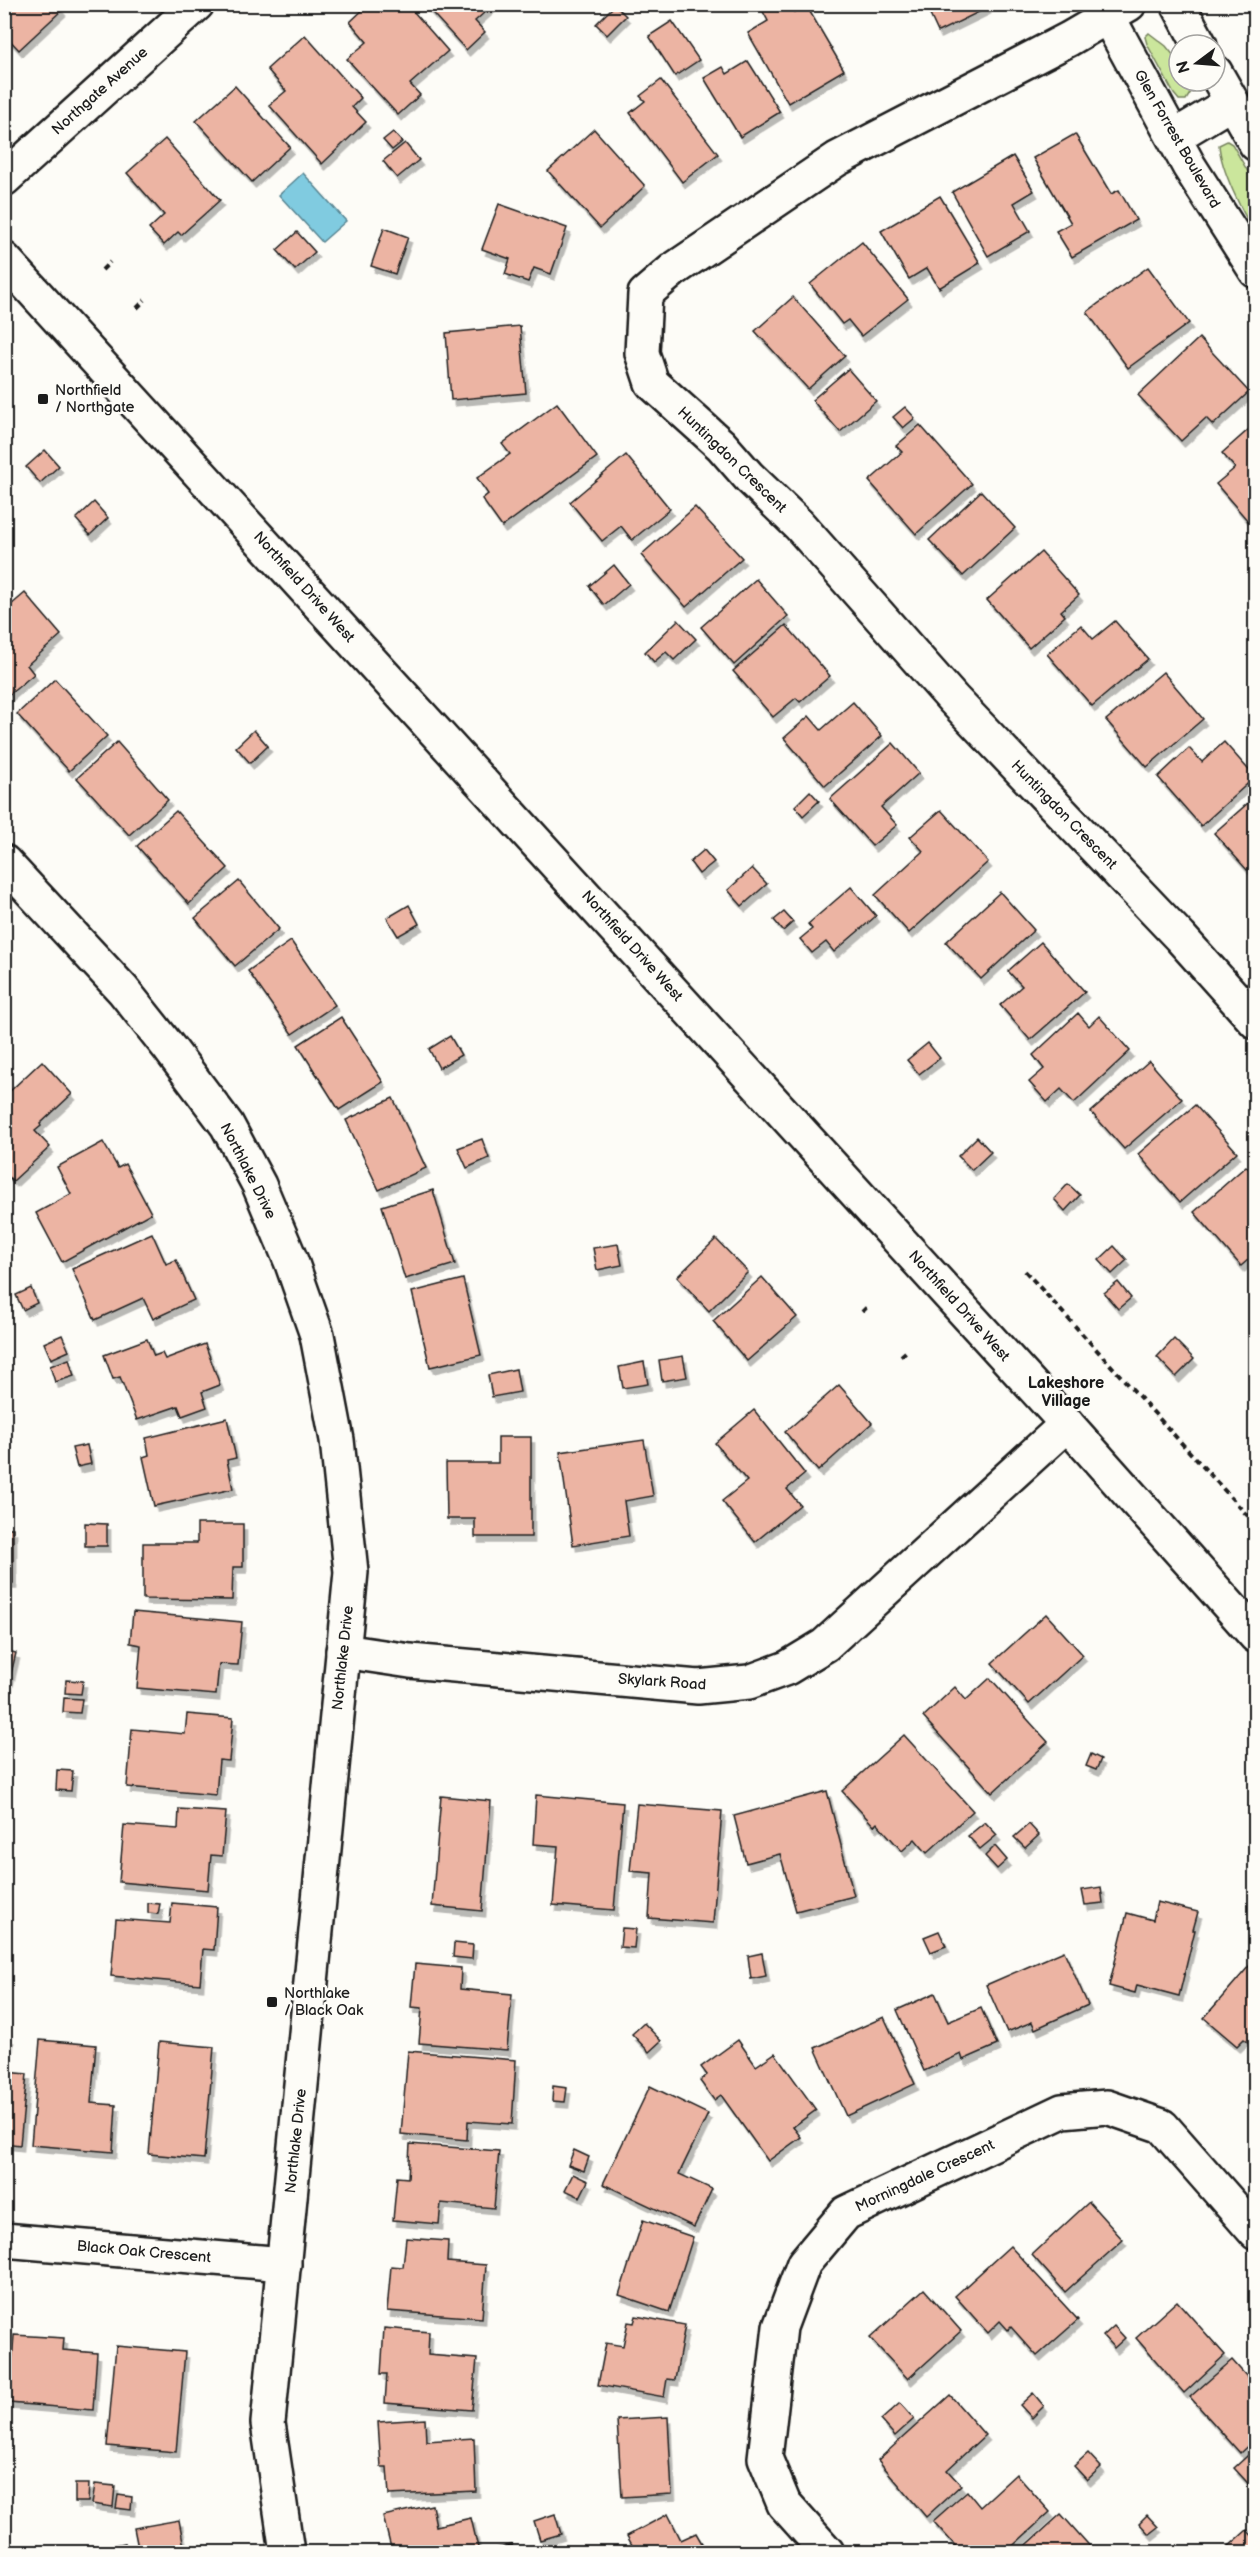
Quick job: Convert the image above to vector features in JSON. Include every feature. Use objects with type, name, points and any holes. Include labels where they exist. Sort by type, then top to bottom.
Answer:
[{"type":"street","name":"Northgate Avenue","points":[[4,178],[197,4]]},
{"type":"street","points":[[1178,4],[1194,33]]},
{"type":"street","name":"Glen Forrest Boulevard","points":[[1112,9],[1189,166],[1256,271]]},
{"type":"street","name":"Huntingdon Crescent","points":[[1112,9],[837,159],[673,270],[645,294],[642,353],[652,383],[721,444],[749,477],[799,525],[953,699],[1180,937],[1256,1022]]},
{"type":"street","points":[[1227,93],[1256,144]]},
{"type":"street","points":[[1174,137],[1232,102]]},
{"type":"street","name":"Northfield Drive West","points":[[4,260],[1067,1424],[1256,1636]]},
{"type":"street","name":"Northlake Drive","points":[[4,862],[123,990],[227,1125],[259,1185],[291,1261],[317,1335],[337,1440],[351,1572],[268,2423],[287,2553]]},
{"type":"street","name":"Skylark Road","points":[[343,1651],[410,1661],[698,1687],[749,1682],[787,1668],[825,1645],[1067,1424]]},
{"type":"street","name":"Morningdale Crescent","points":[[827,2553],[784,2504],[765,2458],[780,2327],[804,2262],[846,2213],[1062,2111],[1107,2107],[1162,2126],[1256,2233]]},
{"type":"street","name":"Black Oak Crescent","points":[[4,2240],[284,2264]]},
{"type":"path","points":[[102,270],[110,262]]},
{"type":"path","points":[[136,308],[145,300]]},
{"type":"path","points":[[1025,1271],[1256,1525]]},
{"type":"path","points":[[862,1312],[868,1306]]},
{"type":"path","points":[[901,1356],[908,1350]]},
{"type":"green space","points":[[1149,33],[1167,47],[1167,81],[1147,44],[1145,37]]},
{"type":"green space","points":[[1190,93],[1186,100],[1179,100],[1174,94]]},
{"type":"green space","points":[[1227,141],[1232,144],[1255,184],[1255,233],[1238,203],[1224,166],[1219,145]]},
{"type":"water","points":[[303,173],[346,221],[322,242],[279,195]]},
{"type":"building","points":[[4,4],[57,4],[62,10],[19,50],[4,34]]},
{"type":"building","points":[[369,4],[407,4],[448,51],[410,84],[420,95],[398,115],[347,59],[367,42],[350,22]]},
{"type":"building","points":[[494,4],[475,21],[485,32],[466,50],[425,5]]},
{"type":"building","points":[[759,4],[790,4],[794,12],[806,5],[844,70],[788,103],[748,33],[768,21]]},
{"type":"building","points":[[925,4],[985,4],[987,8],[938,32]]},
{"type":"building","points":[[615,5],[626,16],[607,35],[596,24]]},
{"type":"building","points":[[672,21],[699,60],[675,76],[649,36]]},
{"type":"building","points":[[305,35],[361,98],[352,107],[366,122],[322,164],[269,105],[286,91],[267,69]]},
{"type":"building","points":[[748,61],[780,112],[740,137],[704,78],[723,67],[727,74]]},
{"type":"building","points":[[661,80],[718,154],[682,182],[630,113],[645,101],[640,96]]},
{"type":"building","points":[[235,86],[290,147],[252,182],[196,121]]},
{"type":"building","points":[[594,129],[645,186],[600,228],[548,171]]},
{"type":"building","points":[[393,132],[402,142],[392,150],[383,140]]},
{"type":"building","points":[[1075,134],[1111,194],[1119,190],[1136,220],[1072,257],[1056,231],[1071,223],[1033,158]]},
{"type":"building","points":[[165,139],[220,200],[181,235],[178,232],[164,245],[149,229],[164,215],[127,173]]},
{"type":"building","points":[[405,143],[419,160],[397,178],[383,161]]},
{"type":"building","points":[[1013,156],[1034,191],[1014,203],[1030,231],[988,256],[952,192]]},
{"type":"building","points":[[940,196],[980,263],[939,288],[927,268],[909,279],[881,231]]},
{"type":"building","points":[[499,204],[567,228],[551,274],[534,268],[528,282],[505,274],[510,259],[482,249]]},
{"type":"building","points":[[384,228],[408,237],[395,274],[371,266]]},
{"type":"building","points":[[297,232],[315,252],[295,270],[277,250]]},
{"type":"building","points":[[862,242],[908,299],[861,336],[848,320],[842,324],[810,284]]},
{"type":"building","points":[[1148,267],[1189,323],[1128,368],[1087,312]]},
{"type":"building","points":[[793,297],[845,356],[808,389],[755,331]]},
{"type":"building","points":[[520,326],[526,393],[451,400],[446,333]]},
{"type":"building","points":[[1199,338],[1249,392],[1213,425],[1206,418],[1181,441],[1138,395]]},
{"type":"building","points":[[848,369],[876,401],[840,432],[812,400]]},
{"type":"building","points":[[557,403],[597,457],[502,527],[482,499],[488,494],[477,478],[510,454],[502,444]]},
{"type":"building","points":[[905,407],[915,418],[903,428],[893,417]]},
{"type":"building","points":[[1256,423],[1256,514],[1248,521],[1216,484],[1235,468],[1222,453]]},
{"type":"building","points":[[920,425],[972,484],[916,534],[869,481],[902,452],[896,446]]},
{"type":"building","points":[[45,450],[59,466],[40,483],[26,467]]},
{"type":"building","points":[[626,455],[670,509],[632,540],[621,526],[602,541],[570,502]]},
{"type":"building","points":[[981,491],[1015,528],[963,576],[929,540]]},
{"type":"building","points":[[94,502],[108,518],[90,535],[76,519]]},
{"type":"building","points":[[695,507],[742,558],[686,607],[641,555]]},
{"type":"building","points":[[1041,552],[1079,595],[1061,611],[1065,616],[1029,648],[987,600]]},
{"type":"building","points":[[614,565],[629,584],[604,605],[589,586]]},
{"type":"building","points":[[756,579],[788,616],[734,665],[701,627]]},
{"type":"building","points":[[25,593],[61,635],[27,665],[34,674],[4,699],[4,611]]},
{"type":"building","points":[[678,620],[696,639],[674,660],[666,652],[654,662],[645,652]]},
{"type":"building","points":[[1115,621],[1148,659],[1092,706],[1047,654],[1081,625],[1093,639]]},
{"type":"building","points":[[786,625],[830,676],[800,702],[796,698],[773,717],[733,671]]},
{"type":"building","points":[[1163,672],[1203,719],[1147,767],[1106,720]]},
{"type":"building","points":[[55,679],[107,736],[69,771],[17,714]]},
{"type":"building","points":[[853,702],[882,736],[825,786],[784,738],[809,716],[821,730]]},
{"type":"building","points":[[254,730],[268,746],[250,763],[236,747]]},
{"type":"building","points":[[117,742],[168,800],[129,835],[77,778]]},
{"type":"building","points":[[1224,742],[1255,777],[1201,826],[1158,777],[1189,748],[1202,762]]},
{"type":"building","points":[[893,743],[919,773],[881,807],[897,825],[872,846],[830,799]]},
{"type":"building","points":[[810,791],[819,801],[803,816],[795,806]]},
{"type":"building","points":[[1256,796],[1256,862],[1247,870],[1214,833]]},
{"type":"building","points":[[941,810],[988,862],[909,933],[875,895],[923,851],[910,837]]},
{"type":"building","points":[[176,811],[228,868],[189,904],[137,846]]},
{"type":"building","points":[[704,850],[714,862],[699,874],[690,862]]},
{"type":"building","points":[[752,868],[767,884],[742,906],[728,890]]},
{"type":"building","points":[[239,881],[279,929],[235,966],[195,918]]},
{"type":"building","points":[[851,887],[876,916],[834,952],[826,942],[812,953],[800,939],[812,929],[808,924]]},
{"type":"building","points":[[1000,892],[1034,930],[981,979],[946,942]]},
{"type":"building","points":[[409,905],[419,924],[398,936],[387,918]]},
{"type":"building","points":[[784,912],[793,922],[783,931],[774,920]]},
{"type":"building","points":[[291,941],[335,1005],[292,1034],[248,971]]},
{"type":"building","points":[[1041,942],[1085,992],[1030,1040],[1000,1005],[1022,986],[1008,971]]},
{"type":"building","points":[[1078,1013],[1089,1026],[1099,1016],[1130,1051],[1074,1103],[1061,1089],[1047,1102],[1029,1082],[1044,1069],[1033,1055]]},
{"type":"building","points":[[341,1017],[383,1082],[339,1110],[298,1045]]},
{"type":"building","points":[[450,1036],[461,1055],[439,1068],[429,1049]]},
{"type":"building","points":[[928,1043],[940,1058],[919,1074],[907,1060]]},
{"type":"building","points":[[42,1061],[72,1094],[35,1131],[50,1147],[13,1181],[4,1172],[4,1091],[7,1089],[10,1091]]},
{"type":"building","points":[[1149,1061],[1182,1099],[1124,1149],[1091,1112]]},
{"type":"building","points":[[393,1098],[426,1168],[379,1190],[346,1120]]},
{"type":"building","points":[[1195,1105],[1237,1152],[1180,1202],[1138,1154]]},
{"type":"building","points":[[977,1137],[991,1152],[972,1170],[958,1156]]},
{"type":"building","points":[[482,1139],[489,1158],[467,1168],[458,1148]]},
{"type":"building","points":[[103,1142],[118,1168],[125,1164],[151,1213],[62,1262],[36,1213],[71,1194],[57,1167]]},
{"type":"building","points":[[1246,1166],[1256,1177],[1256,1253],[1241,1266],[1194,1212]]},
{"type":"building","points":[[1068,1184],[1080,1195],[1065,1211],[1054,1199]]},
{"type":"building","points":[[433,1190],[455,1264],[405,1279],[382,1206]]},
{"type":"building","points":[[152,1233],[166,1264],[176,1260],[194,1300],[153,1319],[143,1298],[95,1320],[72,1269]]},
{"type":"building","points":[[716,1239],[748,1272],[709,1311],[677,1277]]},
{"type":"building","points":[[618,1244],[622,1265],[597,1270],[593,1248]]},
{"type":"building","points":[[1114,1246],[1127,1260],[1112,1274],[1099,1260]]},
{"type":"building","points":[[762,1277],[797,1317],[747,1361],[713,1321]]},
{"type":"building","points":[[463,1279],[481,1355],[430,1367],[412,1292]]},
{"type":"building","points":[[1118,1282],[1131,1298],[1118,1309],[1104,1293]]},
{"type":"building","points":[[31,1288],[37,1303],[23,1310],[16,1295]]},
{"type":"building","points":[[62,1335],[69,1351],[51,1359],[44,1343]]},
{"type":"building","points":[[147,1339],[154,1356],[162,1353],[165,1359],[205,1344],[220,1385],[202,1392],[207,1407],[182,1416],[178,1406],[137,1420],[120,1377],[113,1379],[104,1355]]},
{"type":"building","points":[[1174,1339],[1194,1359],[1176,1377],[1157,1357]]},
{"type":"building","points":[[683,1356],[687,1377],[662,1381],[659,1360]]},
{"type":"building","points":[[69,1359],[74,1376],[55,1382],[50,1366]]},
{"type":"building","points":[[644,1362],[648,1384],[623,1388],[619,1367]]},
{"type":"building","points":[[516,1369],[520,1392],[492,1397],[488,1375]]},
{"type":"building","points":[[839,1385],[872,1423],[818,1471],[785,1432]]},
{"type":"building","points":[[754,1410],[805,1474],[787,1489],[800,1505],[755,1542],[722,1501],[747,1481],[715,1443]]},
{"type":"building","points":[[227,1418],[236,1458],[227,1460],[233,1489],[154,1506],[143,1457],[149,1455],[146,1438]]},
{"type":"building","points":[[498,1437],[531,1437],[531,1537],[475,1537],[475,1519],[447,1519],[446,1463],[498,1463]]},
{"type":"building","points":[[644,1440],[653,1496],[624,1501],[629,1536],[573,1545],[560,1452]]},
{"type":"building","points":[[87,1445],[91,1464],[77,1467],[72,1448]]},
{"type":"building","points":[[85,1523],[107,1524],[107,1546],[85,1546]]},
{"type":"building","points":[[197,1524],[243,1524],[243,1567],[233,1567],[232,1600],[143,1599],[143,1543],[197,1543]]},
{"type":"building","points":[[4,1528],[13,1528],[13,1583],[4,1583]]},
{"type":"building","points":[[133,1612],[242,1622],[238,1665],[219,1664],[216,1695],[137,1688],[141,1645],[130,1643]]},
{"type":"building","points":[[1046,1614],[1083,1655],[1029,1704],[992,1663]]},
{"type":"building","points":[[4,1650],[16,1653],[4,1702]]},
{"type":"building","points":[[990,1678],[1048,1742],[992,1793],[923,1717],[955,1687],[966,1700]]},
{"type":"building","points":[[66,1680],[83,1681],[81,1694],[65,1693]]},
{"type":"building","points":[[64,1698],[82,1699],[80,1713],[63,1712]]},
{"type":"building","points":[[187,1714],[233,1718],[229,1761],[219,1760],[216,1795],[127,1787],[132,1729],[185,1734]]},
{"type":"building","points":[[904,1735],[973,1811],[927,1853],[915,1839],[902,1851],[877,1823],[874,1826],[842,1791]]},
{"type":"building","points":[[1091,1754],[1101,1759],[1096,1770],[1086,1766]]},
{"type":"building","points":[[57,1770],[73,1771],[71,1791],[56,1790]]},
{"type":"building","points":[[827,1791],[854,1896],[796,1911],[780,1854],[746,1863],[734,1816]]},
{"type":"building","points":[[536,1795],[623,1803],[614,1910],[553,1905],[558,1846],[533,1844]]},
{"type":"building","points":[[441,1796],[491,1801],[482,1911],[432,1906]]},
{"type":"building","points":[[637,1804],[722,1811],[713,1923],[649,1918],[652,1873],[630,1871]]},
{"type":"building","points":[[179,1809],[226,1812],[222,1856],[211,1855],[208,1890],[119,1882],[124,1825],[178,1829]]},
{"type":"building","points":[[985,1822],[997,1835],[980,1849],[968,1836]]},
{"type":"building","points":[[1029,1824],[1039,1835],[1025,1848],[1014,1837]]},
{"type":"building","points":[[995,1846],[1007,1860],[997,1869],[985,1856]]},
{"type":"building","points":[[1101,1887],[1103,1903],[1085,1905],[1082,1890]]},
{"type":"building","points":[[1157,1902],[1198,1912],[1179,1996],[1137,1985],[1135,1993],[1109,1986],[1127,1913],[1153,1920]]},
{"type":"building","points":[[148,1903],[160,1904],[158,1914],[148,1913]]},
{"type":"building","points":[[172,1903],[217,1907],[214,1950],[203,1949],[200,1984],[111,1976],[116,1919],[170,1923]]},
{"type":"building","points":[[622,1928],[636,1929],[634,1948],[620,1947]]},
{"type":"building","points":[[939,1931],[946,1946],[931,1952],[924,1937]]},
{"type":"building","points":[[454,1943],[473,1945],[472,1959],[453,1957]]},
{"type":"building","points":[[1064,1951],[1088,2005],[1035,2029],[1032,2022],[1007,2032],[986,1985]]},
{"type":"building","points":[[762,1953],[766,1976],[751,1979],[748,1956]]},
{"type":"building","points":[[1256,1958],[1256,2049],[1244,2039],[1237,2046],[1204,2018]]},
{"type":"building","points":[[415,1964],[461,1968],[460,1989],[512,1994],[507,2050],[419,2043],[422,2008],[411,2007]]},
{"type":"building","points":[[935,1993],[948,2022],[981,2008],[997,2045],[963,2060],[961,2054],[924,2071],[897,2010]]},
{"type":"building","points":[[884,2017],[915,2084],[846,2116],[815,2048]]},
{"type":"building","points":[[644,2023],[661,2041],[649,2052],[632,2034]]},
{"type":"building","points":[[4,2037],[10,2037],[7,2072],[27,2074],[20,2145],[4,2143]]},
{"type":"building","points":[[40,2040],[96,2045],[91,2103],[116,2105],[113,2152],[31,2145]]},
{"type":"building","points":[[738,2040],[756,2066],[775,2053],[816,2110],[793,2127],[801,2137],[768,2161],[721,2095],[714,2100],[700,2081],[707,2075],[701,2067]]},
{"type":"building","points":[[159,2042],[214,2047],[204,2159],[149,2154]]},
{"type":"building","points":[[408,2051],[516,2060],[512,2124],[468,2121],[467,2140],[401,2134]]},
{"type":"building","points":[[553,2086],[567,2088],[565,2102],[552,2101]]},
{"type":"building","points":[[650,2086],[708,2114],[679,2174],[712,2189],[694,2227],[603,2184]]},
{"type":"building","points":[[410,2144],[499,2151],[494,2208],[441,2203],[439,2224],[393,2220],[397,2177],[408,2178]]},
{"type":"building","points":[[574,2150],[589,2157],[584,2171],[568,2165]]},
{"type":"building","points":[[573,2174],[588,2181],[580,2197],[565,2190]]},
{"type":"building","points":[[1089,2202],[1123,2240],[1065,2292],[1032,2255]]},
{"type":"building","points":[[643,2220],[693,2237],[669,2312],[619,2295]]},
{"type":"building","points":[[406,2238],[448,2241],[447,2262],[486,2265],[482,2318],[387,2311],[391,2266],[403,2267]]},
{"type":"building","points":[[1010,2246],[1078,2320],[1037,2356],[1011,2327],[1008,2330],[1000,2321],[988,2333],[955,2296]]},
{"type":"building","points":[[924,2289],[961,2331],[908,2379],[870,2338]]},
{"type":"building","points":[[1177,2301],[1225,2355],[1184,2393],[1136,2338]]},
{"type":"building","points":[[636,2316],[685,2325],[675,2380],[667,2379],[664,2397],[598,2385],[606,2343],[623,2346],[628,2322],[634,2323]]},
{"type":"building","points":[[1114,2326],[1125,2338],[1114,2348],[1103,2336]]},
{"type":"building","points":[[384,2328],[429,2332],[428,2355],[477,2359],[472,2410],[385,2403],[387,2374],[381,2374]]},
{"type":"building","points":[[14,2335],[64,2338],[63,2350],[97,2353],[93,2410],[9,2403]]},
{"type":"building","points":[[116,2346],[185,2352],[176,2452],[107,2446]]},
{"type":"building","points":[[1232,2360],[1256,2387],[1256,2438],[1240,2453],[1190,2397]]},
{"type":"building","points":[[1033,2393],[1044,2406],[1032,2418],[1020,2405]]},
{"type":"building","points":[[950,2395],[985,2435],[947,2470],[961,2485],[926,2517],[878,2460]]},
{"type":"building","points":[[900,2403],[914,2419],[895,2436],[881,2420]]},
{"type":"building","points":[[668,2417],[672,2494],[622,2497],[617,2420]]},
{"type":"building","points":[[425,2419],[426,2441],[474,2438],[476,2491],[389,2495],[387,2467],[381,2467],[378,2422]]},
{"type":"building","points":[[1256,2448],[1256,2492],[1234,2468]]},
{"type":"building","points":[[1088,2453],[1101,2467],[1087,2480],[1074,2466]]},
{"type":"building","points":[[1016,2474],[1050,2512],[1006,2552],[961,2552],[933,2521],[967,2491],[980,2507]]},
{"type":"building","points":[[75,2484],[89,2484],[88,2502],[75,2502]]},
{"type":"building","points":[[95,2484],[115,2486],[113,2507],[92,2504]]},
{"type":"building","points":[[118,2495],[132,2497],[131,2510],[116,2508]]},
{"type":"building","points":[[432,2505],[436,2526],[471,2518],[479,2552],[392,2552],[383,2516]]},
{"type":"building","points":[[555,2514],[561,2534],[540,2540],[534,2521]]},
{"type":"building","points":[[668,2514],[681,2540],[696,2533],[707,2552],[636,2552],[627,2536]]},
{"type":"building","points":[[1061,2514],[1095,2552],[1019,2552]]},
{"type":"building","points":[[1147,2515],[1158,2527],[1149,2534],[1139,2523]]},
{"type":"building","points":[[179,2520],[185,2552],[101,2552],[100,2548],[125,2543],[126,2550],[138,2548],[134,2528]]},
{"type":"building","points":[[1247,2530],[1256,2540],[1256,2546],[1248,2552],[1231,2552],[1227,2548]]},
{"type":"building","points":[[512,2545],[514,2552],[496,2552],[495,2549]]},
{"type":"place","name":"Northfield / Northgate","points":[[43,399]]},
{"type":"place","name":"Northlake / Black Oak","points":[[272,2002]]},
{"type":"district","name":"Lakeshore Village","points":[[1066,1392]]}]
